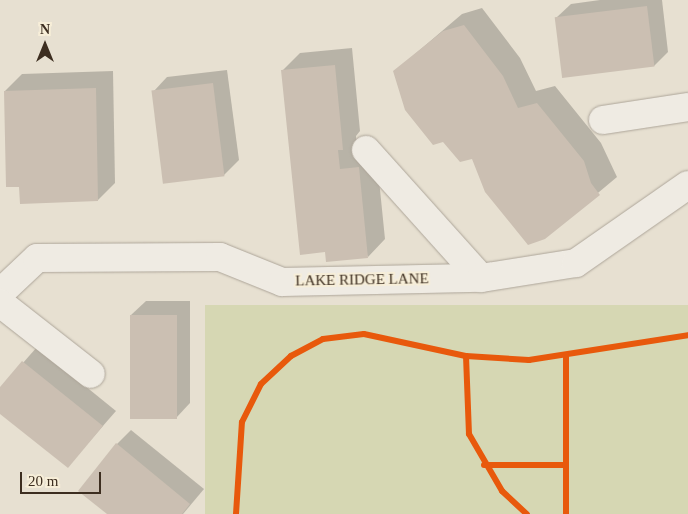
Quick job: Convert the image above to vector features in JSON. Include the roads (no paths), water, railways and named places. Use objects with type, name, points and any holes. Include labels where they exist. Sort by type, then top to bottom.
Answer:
[{"type":"street","points":[[603,120],[688,107]]},
{"type":"street","points":[[366,150],[481,278]]},
{"type":"street","name":"LAKE RIDGE LANE","points":[[0,294],[37,258],[220,256],[282,282],[481,278],[576,263],[688,185]]},
{"type":"street","points":[[0,303],[91,374]]}]
